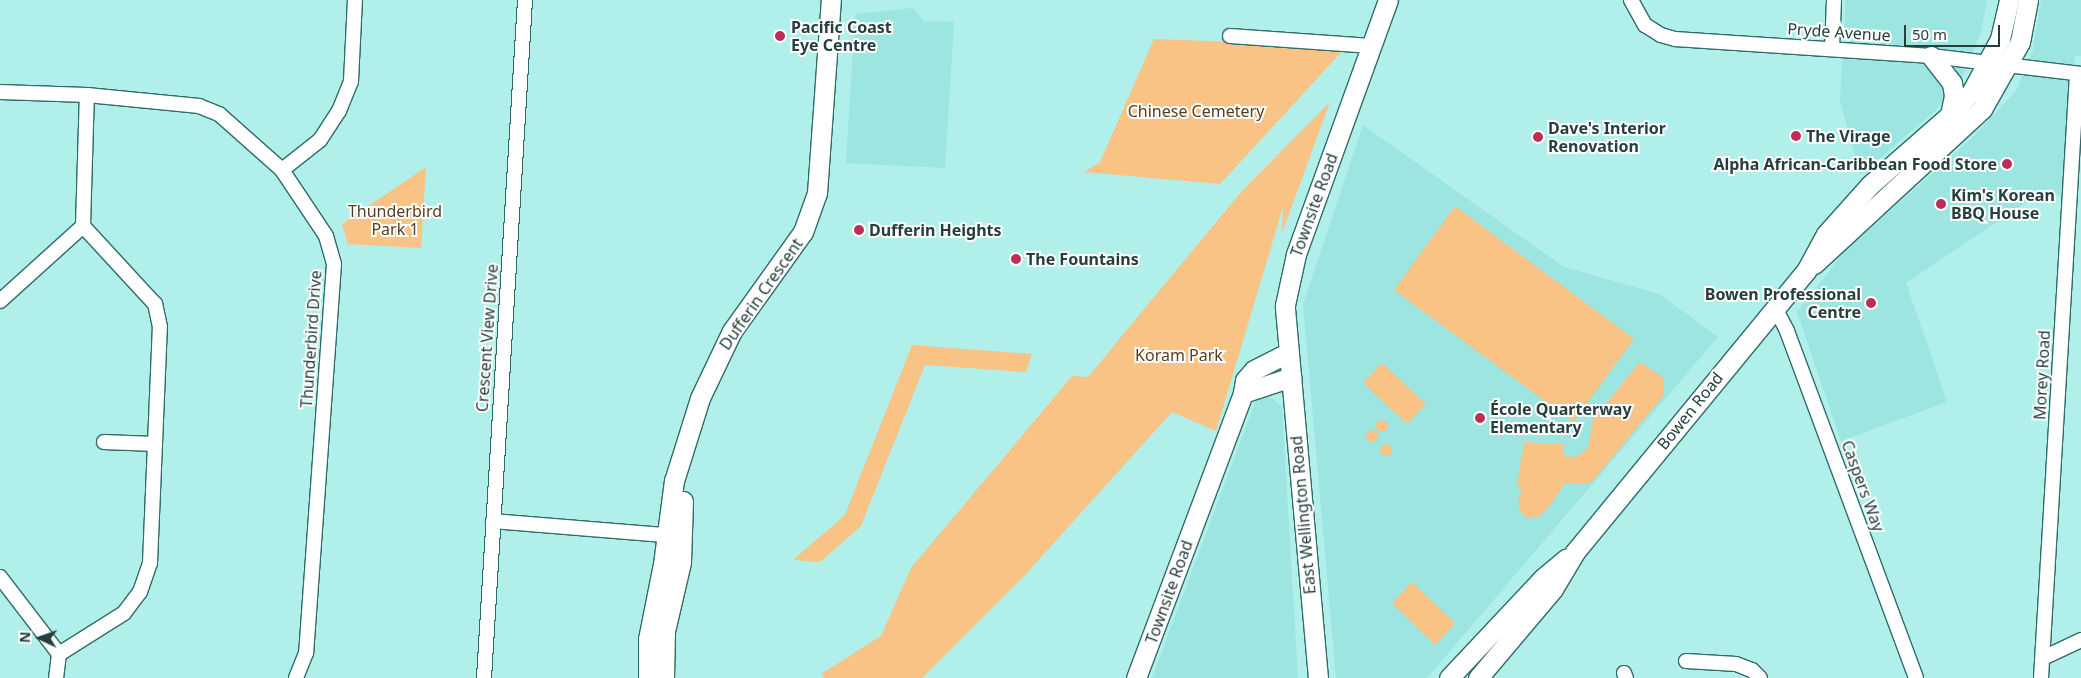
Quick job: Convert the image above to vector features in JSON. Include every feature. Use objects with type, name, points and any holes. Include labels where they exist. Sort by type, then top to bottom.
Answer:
[{"type":"street","points":[[282,170],[320,140],[339,111],[351,81],[356,0]]},
{"type":"street","name":"Crescent View Drive","points":[[484,678],[525,0]]},
{"type":"street","name":"Dufferin Crescent","points":[[648,678],[648,639],[675,536],[682,465],[692,420],[713,366],[745,311],[792,251],[811,213],[821,164],[830,0]]},
{"type":"street","name":"Townsite Road","points":[[1136,678],[1243,393],[1245,380],[1254,370],[1288,353],[1285,305],[1289,276],[1388,0]]},
{"type":"street","points":[[1832,48],[1834,0]]},
{"type":"street","name":"Bowen Road","points":[[1806,271],[1826,234],[1846,210],[1906,151],[1950,115],[1979,81],[2000,39],[2009,0]]},
{"type":"street","name":"Bowen Road","points":[[1478,678],[1553,589],[1575,552],[1806,271],[1970,123],[2008,66],[2020,42],[2028,0]]},
{"type":"street","name":"Pryde Avenue","points":[[1633,5],[1652,31],[1675,39],[1931,56],[2079,74]]},
{"type":"street","points":[[1230,36],[1372,46]]},
{"type":"street","points":[[1931,56],[1952,83],[1954,96],[1950,115]]},
{"type":"street","name":"Morey Road","points":[[2041,678],[2079,74]]},
{"type":"street","name":"Thunderbird Drive","points":[[0,92],[87,95],[199,106],[212,111],[282,170],[326,236],[334,264],[306,653],[296,678]]},
{"type":"street","points":[[59,654],[124,613],[140,592],[150,563],[160,327],[155,304],[83,226],[87,95]]},
{"type":"street","points":[[0,301],[83,226]]},
{"type":"street","name":"Caspers Way","points":[[1775,308],[1787,331],[1916,678]]},
{"type":"street","name":"East Wellington Road","points":[[1288,353],[1318,678]]},
{"type":"street","points":[[1243,393],[1291,376]]},
{"type":"street","points":[[104,442],[155,444]]},
{"type":"street","points":[[493,521],[675,536]]},
{"type":"street","name":"Dufferin Crescent","points":[[664,678],[665,631],[681,562],[675,536]]},
{"type":"street","name":"Bowen Road","points":[[1449,678],[1543,578],[1575,552]]},
{"type":"street","points":[[0,577],[59,654],[56,678]]},
{"type":"street","points":[[2043,658],[2081,640]]},
{"type":"street","points":[[1686,661],[1736,664],[1752,670],[1760,678]]},
{"type":"shaded area","points":[[1846,0],[1987,0],[1981,32],[1961,80],[1935,111],[1860,175],[1840,100]]},
{"type":"shaded area","points":[[2041,0],[2081,0],[2081,56],[2075,56],[2062,195],[2040,193],[1906,283],[1947,402],[1841,441],[1797,312],[1844,252],[1972,138],[2016,91],[2033,50]]},
{"type":"shaded area","points":[[913,8],[924,21],[954,22],[945,168],[846,163],[855,14]]},
{"type":"shaded area","name":"École Quarterway Elementary","points":[[1363,125],[1564,267],[1659,294],[1718,337],[1427,678],[1336,678],[1303,304]]},
{"type":"shaded area","points":[[1264,396],[1273,399],[1282,408],[1298,678],[1152,678],[1256,400]]},
{"type":"green space","name":"Chinese Cemetery","points":[[1154,39],[1347,46],[1220,184],[1084,172],[1100,162]]},
{"type":"green space","name":"Koram Park","points":[[1330,102],[1282,233],[1283,207],[1216,431],[1172,412],[1023,577],[922,678],[824,678],[821,674],[881,636],[911,568],[1072,376],[1088,377],[1241,192]]},
{"type":"green space","name":"Thunderbird Park 1","points":[[426,167],[421,248],[348,244],[342,224]]},
{"type":"green space","points":[[1455,206],[1634,339],[1573,422],[1394,290]]},
{"type":"green space","points":[[912,345],[1032,354],[1026,372],[925,365],[861,526],[820,562],[793,560],[845,515]]},
{"type":"green space","points":[[1640,362],[1663,378],[1664,395],[1590,484],[1565,483],[1549,507],[1537,518],[1527,518],[1520,511],[1518,500],[1522,491],[1517,484],[1524,442],[1564,444],[1563,456],[1576,457],[1588,448],[1593,419]]},
{"type":"green space","points":[[1382,363],[1426,404],[1407,424],[1363,383]]},
{"type":"green space","points":[[1380,420],[1384,420],[1388,426],[1384,432],[1380,432],[1376,428],[1376,424]]},
{"type":"green space","points":[[1370,430],[1374,430],[1378,436],[1374,442],[1370,442],[1366,438],[1366,434]]},
{"type":"green space","points":[[1384,444],[1388,444],[1392,450],[1388,456],[1384,456],[1380,452],[1380,448]]},
{"type":"green space","points":[[1412,582],[1455,623],[1435,645],[1392,603]]},
{"type":"place","name":"Pacific Coast Eye Centre","points":[[780,36]]},
{"type":"place","name":"The Virage","points":[[1796,136]]},
{"type":"place","name":"Dave's Interior Renovation","points":[[1538,137]]},
{"type":"place","name":"Alpha African-Caribbean Food Store","points":[[2007,164]]},
{"type":"place","name":"Kim's Korean BBQ House","points":[[1941,204]]},
{"type":"place","name":"Dufferin Heights","points":[[859,230]]},
{"type":"place","name":"The Fountains","points":[[1016,259]]},
{"type":"place","name":"Bowen Professional Centre","points":[[1871,303]]},
{"type":"place","name":"École Quarterway Elementary","points":[[1480,418]]}]
